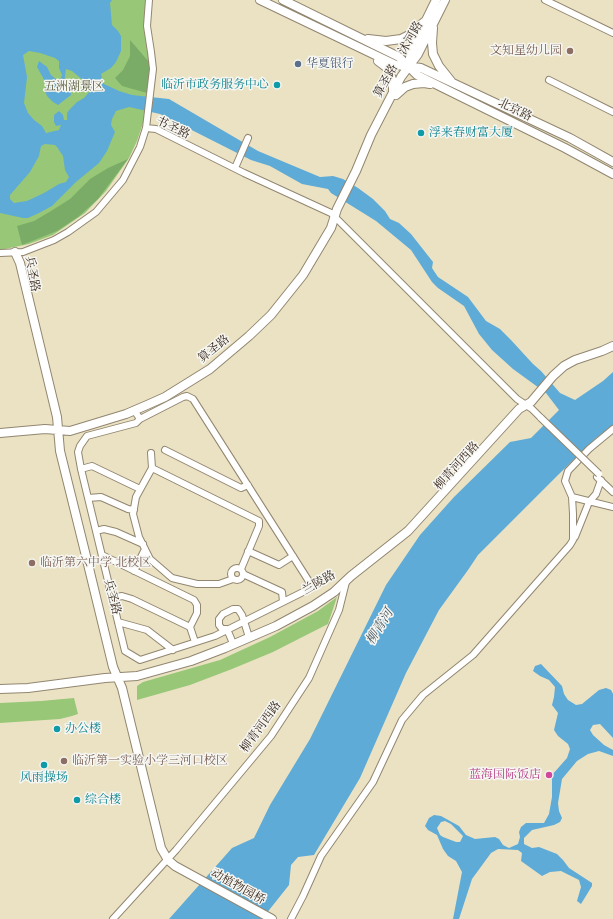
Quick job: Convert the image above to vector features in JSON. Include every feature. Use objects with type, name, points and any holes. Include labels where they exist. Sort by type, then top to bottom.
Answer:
[{"type":"main road","name":"北京路","points":[[260,0],[396,65],[421,68],[570,138],[613,162]]},
{"type":"main road","name":"北京路","points":[[282,0],[399,57],[417,75],[565,148],[613,174]]},
{"type":"main road","name":"沭河路","points":[[408,66],[418,54],[431,20],[436,0]]},
{"type":"main road","name":"沭河路","points":[[431,20],[445,0]]},
{"type":"main road","points":[[362,39],[386,41],[401,39],[431,20]]},
{"type":"main road","points":[[431,20],[433,54],[439,66],[453,83]]},
{"type":"main road","points":[[361,49],[386,67],[394,82],[394,94]]},
{"type":"main road","name":"算圣路","points":[[0,433],[45,430],[70,431],[134,410],[165,397],[210,369],[249,336],[271,315],[303,275],[328,234],[337,209],[342,204],[358,172],[368,142],[404,78],[408,66]]},
{"type":"main road","points":[[394,94],[413,84],[424,83],[439,86]]},
{"type":"main road","name":"算圣路","points":[[0,437],[31,435],[95,420],[163,394],[208,366],[268,312],[300,273],[328,226],[335,218]]},
{"type":"main road","name":"兵圣路","points":[[15,252],[18,273],[50,408],[62,441],[91,563],[118,666],[117,678],[122,688],[160,844],[166,862]]},
{"type":"main road","name":"柳青河西路","points":[[346,582],[353,579],[411,534],[522,412],[529,400],[564,366],[575,360],[613,346]]},
{"type":"main road","name":"兰陵路","points":[[0,693],[106,682],[189,657],[232,641],[274,622],[346,582]]},
{"type":"main road","name":"兰陵路","points":[[0,689],[28,688],[105,678],[137,676],[190,661],[254,637],[313,606],[346,582]]},
{"type":"main road","points":[[166,862],[172,870],[191,878]]},
{"type":"main road","name":"动植物园桥","points":[[191,878],[261,919]]},
{"type":"main road","name":"动植物园桥","points":[[191,878],[272,919]]},
{"type":"street","points":[[149,0],[147,26],[152,52],[154,87]]},
{"type":"street","points":[[0,257],[53,237],[94,209],[120,178],[129,163],[146,128],[154,87],[156,69],[155,51],[150,25],[152,0]]},
{"type":"street","points":[[545,0],[613,33]]},
{"type":"street","points":[[550,80],[613,112]]},
{"type":"street","name":"书圣路","points":[[146,128],[156,129],[331,213],[517,399],[532,409],[540,419],[599,477]]},
{"type":"street","name":"书圣路","points":[[146,128],[335,218]]},
{"type":"street","points":[[235,168],[248,139]]},
{"type":"street","points":[[0,253],[15,252]]},
{"type":"street","points":[[187,396],[193,399],[310,583],[306,590],[215,636],[140,660],[125,651],[80,469],[78,452],[87,436],[136,423],[140,419],[187,396]]},
{"type":"street","points":[[134,410],[140,419]]},
{"type":"street","points":[[573,540],[572,498],[566,481],[568,471],[589,449],[613,429]]},
{"type":"street","points":[[165,450],[241,488],[248,485]]},
{"type":"street","points":[[151,453],[152,468],[136,497],[133,514],[139,537],[150,559],[172,578],[197,584],[219,584],[233,578],[239,580],[248,551],[259,526],[259,521],[152,468]]},
{"type":"street","points":[[80,469],[92,466],[140,489]]},
{"type":"street","points":[[599,477],[613,488]]},
{"type":"street","points":[[599,477],[613,492]]},
{"type":"street","points":[[291,919],[303,896],[320,856],[373,782],[402,720],[423,696],[478,650],[562,556],[573,540],[590,502],[596,494],[599,477]]},
{"type":"street","points":[[88,498],[101,497],[128,509],[134,510]]},
{"type":"street","points":[[572,498],[613,507]]},
{"type":"street","points":[[96,531],[104,529],[116,532],[144,547]]},
{"type":"street","points":[[134,571],[144,547]]},
{"type":"street","points":[[248,551],[279,565],[293,556]]},
{"type":"street","points":[[102,555],[194,600],[197,605],[197,612],[190,627],[195,642]]},
{"type":"street","points":[[233,578],[230,574],[232,569],[237,567],[282,592],[283,602]]},
{"type":"street","name":"柳青河西路","points":[[114,919],[166,862],[271,736],[309,678],[337,616],[346,582]]},
{"type":"street","points":[[112,598],[122,596],[132,599],[190,627]]},
{"type":"street","points":[[228,629],[222,629],[219,625],[219,619],[223,614],[233,609],[238,610],[242,615],[248,634]]},
{"type":"street","points":[[118,622],[148,630],[173,650]]},
{"type":"street","points":[[228,629],[232,641]]},
{"type":"green space","name":"五洲湖景区","points":[[0,0],[146,0],[145,28],[150,54],[149,90],[146,114],[137,141],[129,158],[106,191],[85,213],[53,235],[29,244],[0,250]]},
{"type":"green space","points":[[130,40],[149,62],[151,69],[147,93],[122,86],[115,78],[123,70],[130,56]]},
{"type":"green space","points":[[128,159],[98,199],[78,217],[57,231],[22,245],[17,226],[34,221],[51,211],[70,199],[90,179],[108,168]]},
{"type":"green space","points":[[337,597],[328,624],[273,652],[232,669],[190,685],[137,700],[137,686],[143,682],[220,660],[270,637],[318,611]]},
{"type":"green space","points":[[74,698],[78,714],[60,719],[0,723],[0,703]]},
{"type":"water","name":"柳青河","points":[[0,0],[112,0],[110,3],[112,25],[121,36],[121,51],[116,62],[111,68],[101,74],[104,84],[132,95],[169,99],[258,151],[320,177],[333,176],[343,179],[358,188],[373,199],[385,211],[390,219],[399,223],[411,234],[433,262],[432,268],[438,277],[468,297],[486,321],[500,329],[560,393],[575,400],[603,381],[613,372],[613,425],[595,439],[478,555],[439,610],[406,673],[360,778],[314,855],[298,857],[291,865],[289,885],[262,919],[169,919],[232,848],[254,838],[270,805],[310,739],[386,585],[420,535],[454,497],[510,442],[531,438],[559,410],[546,393],[513,369],[492,350],[479,334],[464,306],[438,288],[432,282],[411,250],[376,221],[331,193],[328,189],[302,184],[270,166],[251,160],[160,114],[129,107],[116,111],[111,125],[115,132],[107,151],[99,163],[76,182],[52,206],[28,218],[0,213]],"holes":[[[29,51],[40,53],[55,58],[59,61],[59,68],[62,75],[59,82],[51,75],[47,67],[39,61],[37,67],[46,83],[45,91],[47,96],[53,102],[58,105],[71,95],[70,86],[64,83],[66,69],[72,71],[84,81],[90,91],[70,109],[67,113],[67,120],[64,120],[63,115],[59,111],[54,115],[54,122],[56,126],[61,125],[59,130],[46,133],[42,126],[28,113],[24,103],[27,77],[23,55]],[[45,144],[55,145],[57,147],[63,156],[65,170],[69,177],[66,182],[59,184],[44,193],[27,201],[14,203],[10,199],[10,195],[30,172],[39,156],[41,146]]]},
{"type":"water","points":[[541,664],[562,686],[564,694],[568,700],[576,705],[582,704],[599,690],[606,688],[611,690],[613,694],[613,738],[600,724],[593,725],[590,730],[593,735],[604,745],[613,750],[613,756],[599,751],[588,754],[577,761],[562,779],[558,803],[562,818],[560,822],[554,825],[532,830],[524,838],[524,844],[532,848],[539,847],[557,854],[569,868],[592,883],[592,886],[581,904],[577,901],[581,887],[579,880],[561,871],[550,872],[542,876],[521,861],[522,853],[518,850],[498,849],[491,853],[472,879],[459,919],[453,919],[462,872],[456,861],[448,856],[443,849],[437,835],[428,830],[425,826],[429,818],[434,815],[441,816],[459,826],[466,835],[475,839],[495,837],[499,839],[503,845],[509,848],[518,844],[521,827],[526,823],[544,823],[549,814],[552,797],[552,775],[567,758],[570,749],[568,744],[558,736],[554,730],[558,713],[552,705],[555,687],[549,680],[533,671],[535,666]],"holes":[[[445,821],[451,824],[463,836],[460,842],[456,842],[440,835],[437,828],[441,822]]]},
{"type":"place","name":"文知星幼儿园","points":[[570,51]]},
{"type":"place","name":"华夏银行","points":[[298,64]]},
{"type":"place","name":"临沂市政务服务中心","points":[[277,85]]},
{"type":"place","name":"浮来春财富大厦","points":[[421,133]]},
{"type":"place","name":"临沂第六中学 北校区","points":[[32,563]]},
{"type":"place","name":"办公楼","points":[[57,729]]},
{"type":"place","name":"临沂第一实验小学三河口校区","points":[[64,761]]},
{"type":"place","name":"风雨操场","points":[[44,765]]},
{"type":"place","name":"蓝海国际饭店","points":[[549,775]]},
{"type":"place","name":"综合楼","points":[[77,800]]}]
